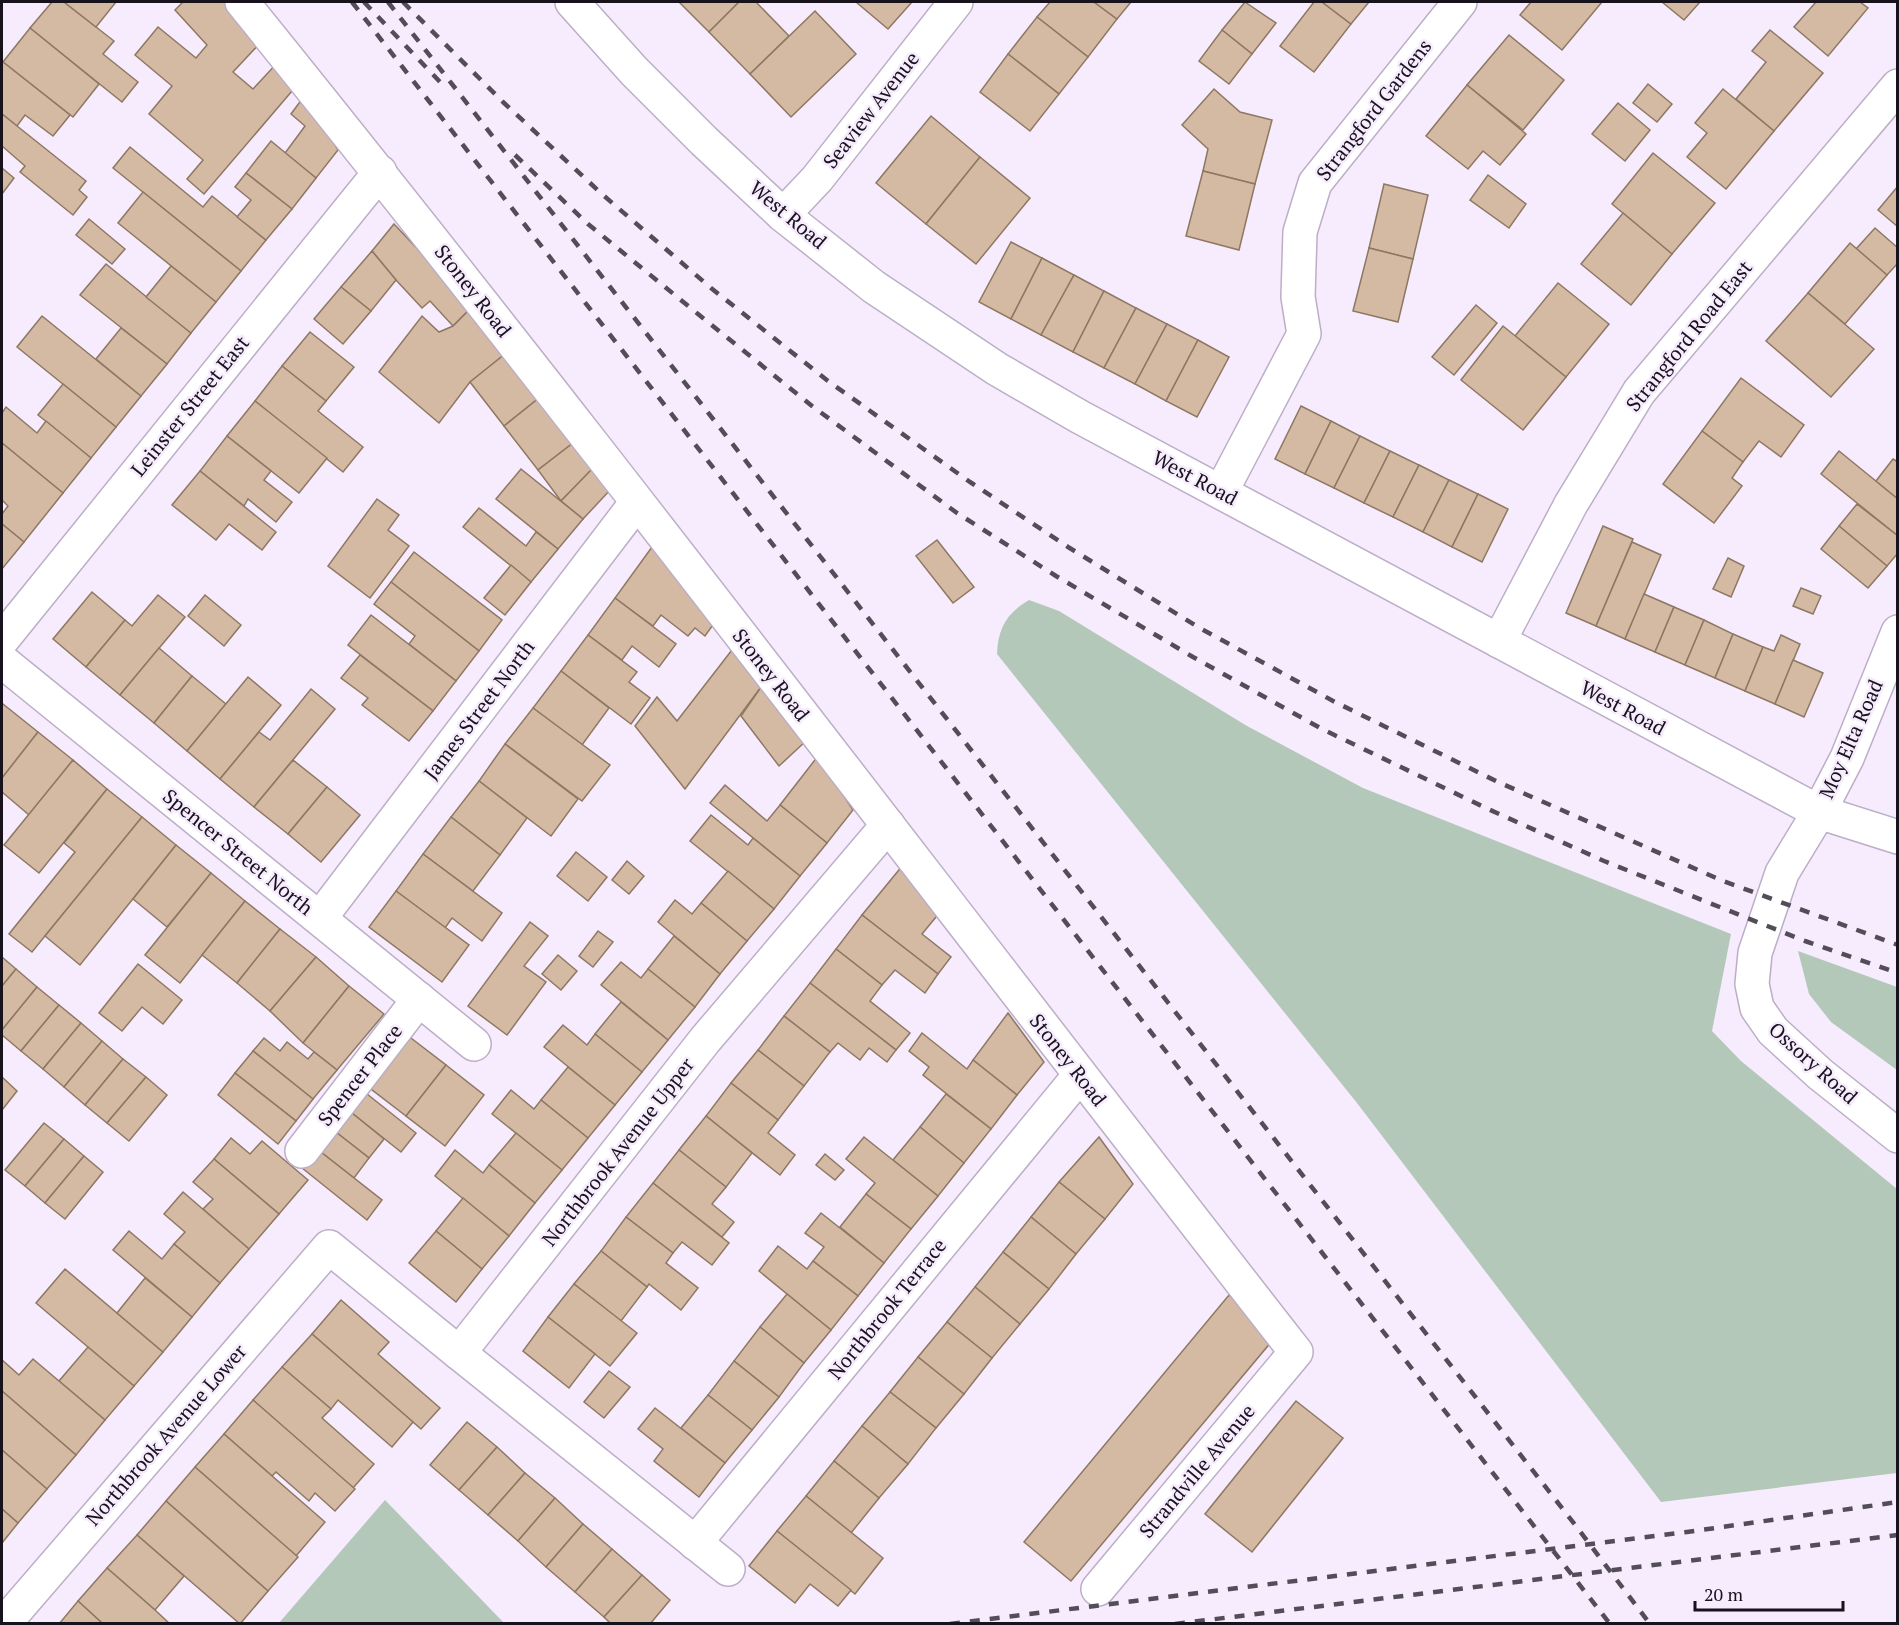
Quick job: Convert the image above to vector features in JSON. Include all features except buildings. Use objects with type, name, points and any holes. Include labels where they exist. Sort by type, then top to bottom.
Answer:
[{"type":"street","name":"Stoney Road","points":[[242,2],[380,172],[638,502],[1080,1076],[1296,1352]]},
{"type":"street","name":"West Road","points":[[572,2],[704,141],[783,215],[874,287],[997,369],[1080,417],[1819,812],[1898,837]]},
{"type":"street","name":"Seaview Avenue","points":[[783,215],[817,179],[956,2]]},
{"type":"street","name":"Strangford Gardens","points":[[1221,492],[1304,334],[1298,297],[1300,232],[1316,183],[1460,2]]},
{"type":"street","name":"Strangford Road East","points":[[1499,641],[1571,504],[1639,392],[1898,86]]},
{"type":"street","name":"Leinster Street East","points":[[2,640],[380,172]]},
{"type":"street","name":"James Street North","points":[[320,918],[638,502]]},
{"type":"street","name":"Moy Elta Road","points":[[1819,812],[1847,758],[1898,633]]},
{"type":"street","name":"Spencer Street North","points":[[2,661],[474,1044]]},
{"type":"street","name":"Ossory Road","points":[[1819,812],[1782,873],[1755,953],[1752,984],[1757,1008],[1773,1032],[1820,1074],[1898,1136]]},
{"type":"street","name":"Northbrook Avenue Upper","points":[[459,1353],[705,1040],[888,825]]},
{"type":"street","name":"Spencer Place","points":[[302,1151],[419,999]]},
{"type":"street","name":"Northbrook Terrace","points":[[695,1543],[1080,1076]]},
{"type":"street","name":"Northbrook Avenue Lower","points":[[4,1623],[329,1247],[459,1353]]},
{"type":"street","name":"Strandville Avenue","points":[[1098,1589],[1296,1352]]},
{"type":"street","points":[[459,1353],[728,1569]]},
{"type":"green space","points":[[1029,600],[1059,611],[1247,726],[1363,788],[1731,934],[1712,1031],[1741,1061],[1897,1189],[1897,1473],[1661,1502],[1357,1103],[997,654],[999,636],[1005,622],[1015,610]]},
{"type":"green space","points":[[1798,951],[1897,987],[1897,1070],[1831,1022],[1809,994]]},
{"type":"green space","points":[[385,1500],[504,1623],[279,1623]]},
{"type":"railway","points":[[352,2],[1610,1624]]},
{"type":"railway","points":[[364,2],[442,84]]},
{"type":"railway","points":[[388,2],[1650,1624]]},
{"type":"railway","points":[[403,2],[503,102],[603,195],[711,288],[828,381],[970,482],[1068,547],[1198,627],[1335,702],[1498,782],[1723,881],[1898,945]]},
{"type":"railway","points":[[515,155],[588,224],[812,406],[957,513],[1056,576],[1193,657],[1322,729],[1488,809],[1604,861],[1805,941],[1898,973]]},
{"type":"railway","points":[[950,1624],[1687,1532],[1898,1502]]},
{"type":"railway","points":[[1175,1624],[1898,1535]]}]
